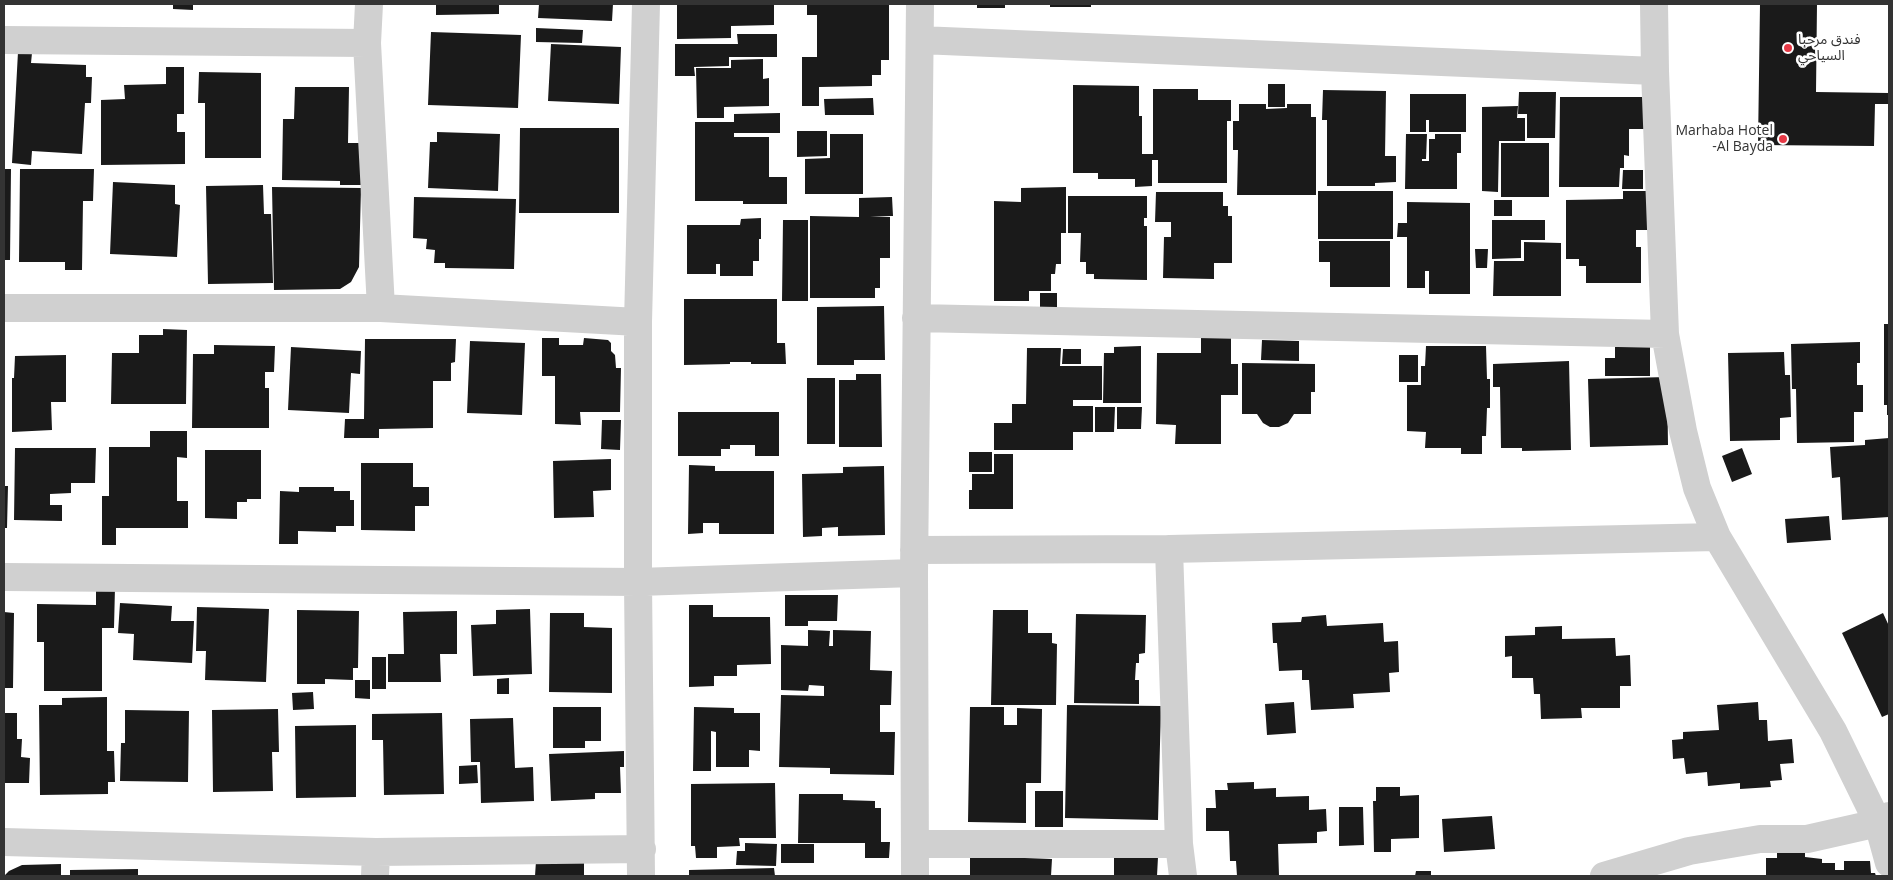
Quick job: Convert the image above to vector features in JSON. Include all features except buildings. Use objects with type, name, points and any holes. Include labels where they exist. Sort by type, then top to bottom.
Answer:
[{"type":"street","points":[[369,4],[367,43],[381,308]]},
{"type":"street","points":[[641,876],[638,322],[646,4]]},
{"type":"street","points":[[915,876],[914,562],[920,4]]},
{"type":"street","points":[[1654,4],[1665,334],[1683,431],[1697,488],[1717,537],[1884,819],[1889,864]]},
{"type":"street","points":[[4,40],[367,43]]},
{"type":"street","points":[[920,40],[1655,71]]},
{"type":"street","points":[[4,308],[381,308],[638,322]]},
{"type":"street","points":[[916,318],[1665,334]]},
{"type":"street","points":[[4,577],[638,582],[914,562],[1169,549],[1717,537]]},
{"type":"street","points":[[1169,549],[1179,844],[1183,876]]},
{"type":"street","points":[[1604,876],[1689,851],[1760,839],[1807,839],[1884,819]]},
{"type":"street","points":[[4,842],[376,864],[642,849]]},
{"type":"street","points":[[916,844],[1179,844]]},
{"type":"place","name":"فندق مرحبا السياحي","points":[[1788,48]]},
{"type":"place","name":"Marhaba Hotel -Al Bayda","points":[[1783,139]]}]
